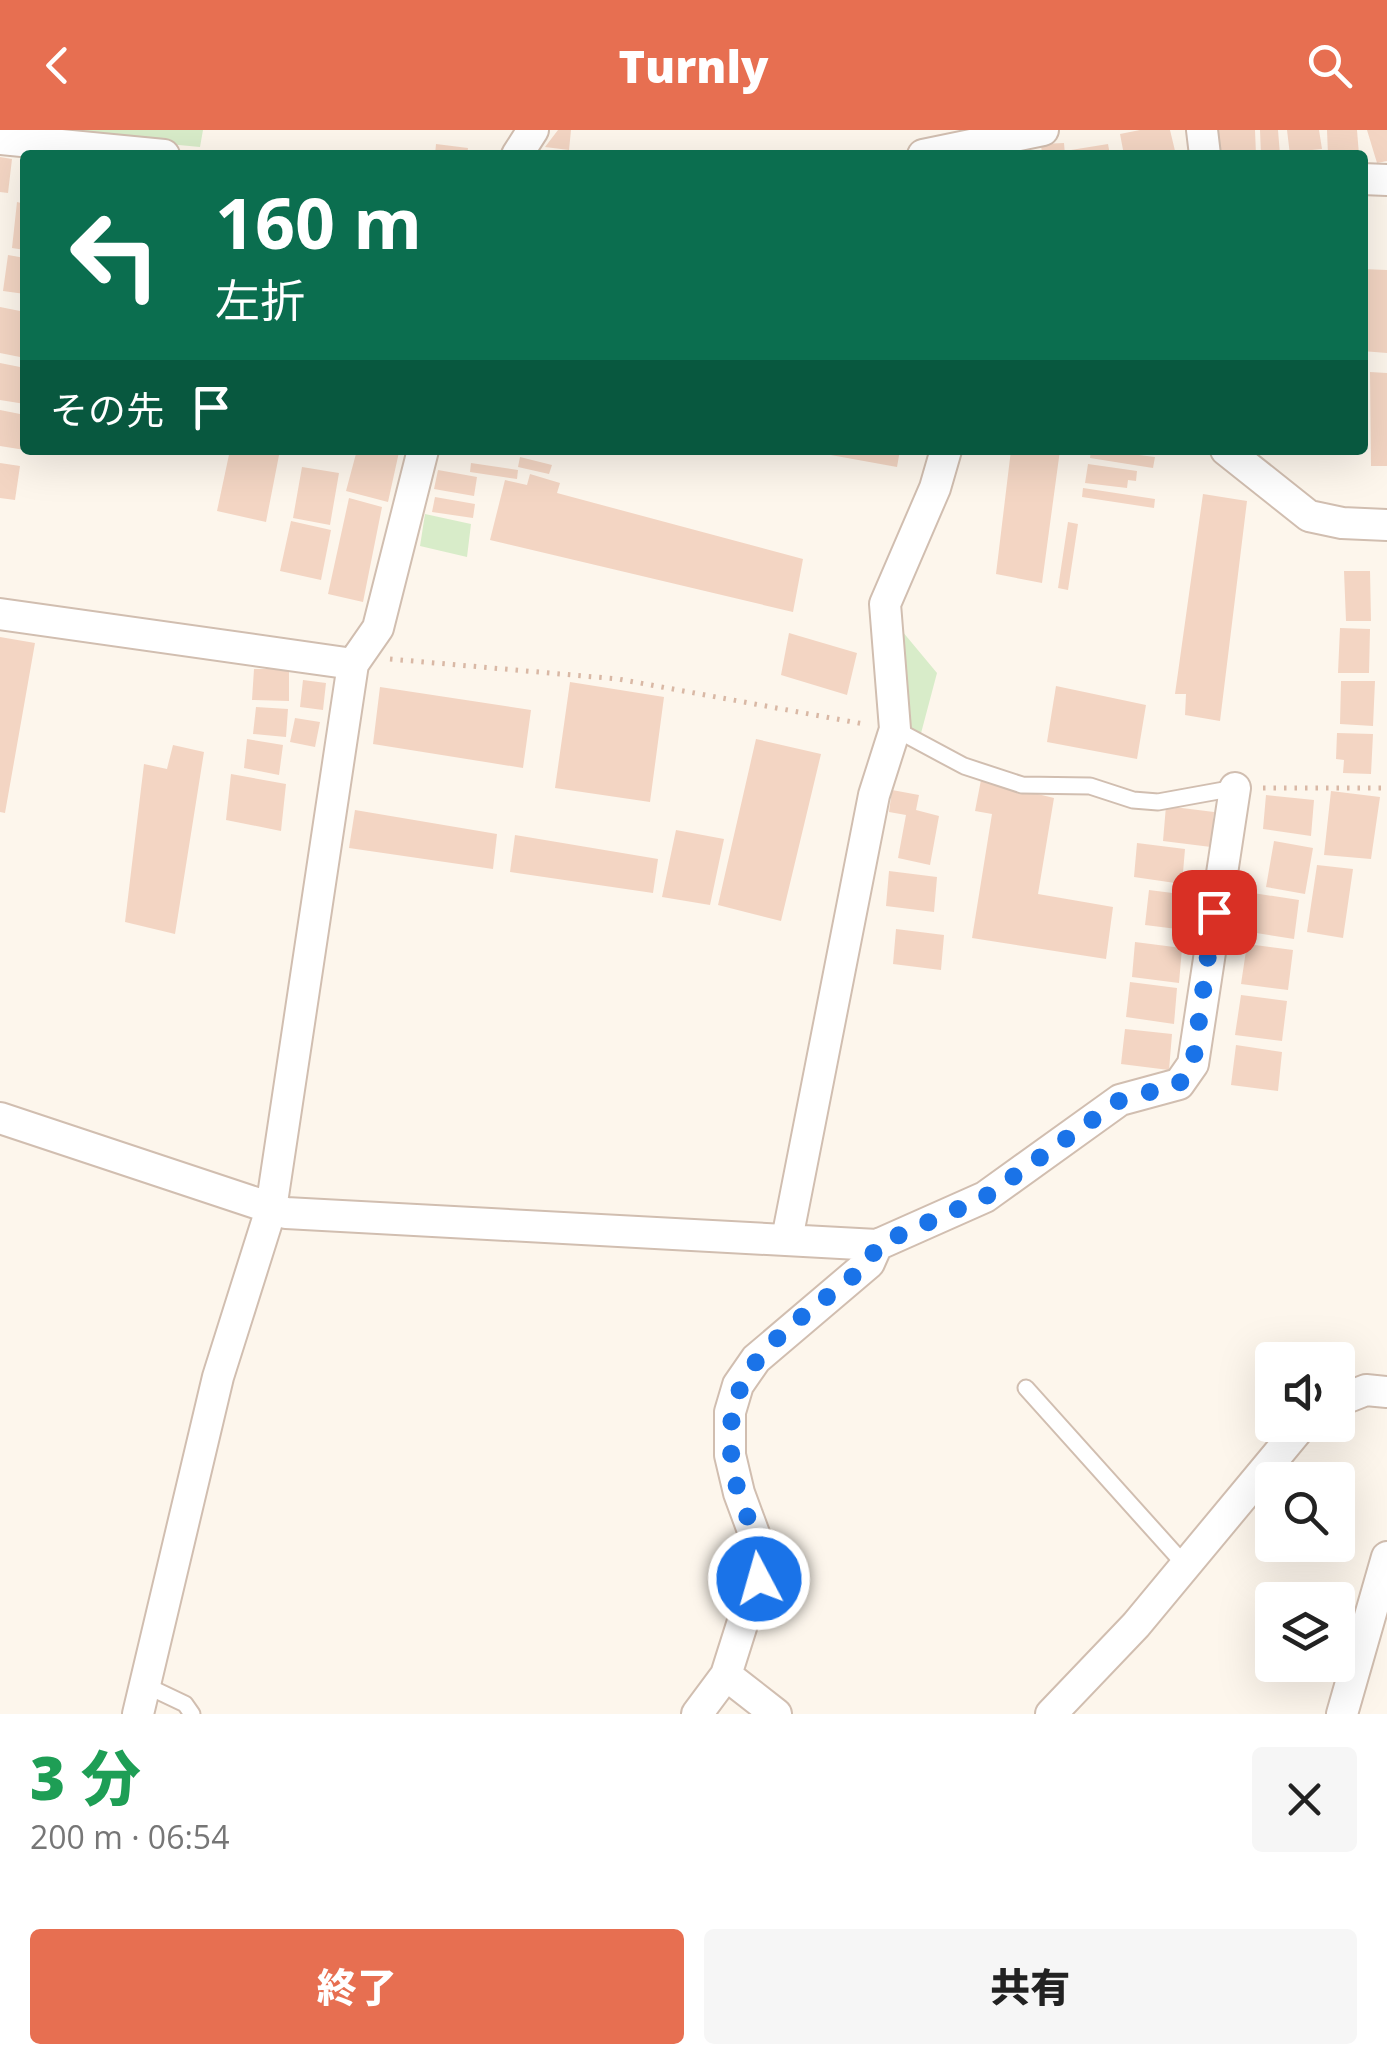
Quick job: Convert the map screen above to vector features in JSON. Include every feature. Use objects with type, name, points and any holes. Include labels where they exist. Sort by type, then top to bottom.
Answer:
[{"type":"street","points":[[947,150],[1043,130]]},
{"type":"street","points":[[0,140],[109,150]]},
{"type":"street","points":[[141,1700],[218,1377],[271,1210],[352,664],[378,628],[422,455]]},
{"type":"street","points":[[787,1239],[874,795],[896,730],[884,604],[935,488],[945,455]]},
{"type":"street","points":[[1232,455],[1309,516],[1342,524],[1387,525]]},
{"type":"street","points":[[0,614],[352,664]]},
{"type":"street","points":[[0,1118],[271,1210],[877,1245],[985,1197],[1120,1100],[1179,1084],[1193,1064],[1235,788]]},
{"type":"street","points":[[697,1714],[726,1674],[763,1558],[730,1455],[730,1412],[738,1385],[756,1359],[869,1263],[877,1245]]},
{"type":"street","points":[[1355,1394],[1366,1390],[1387,1392]]},
{"type":"street","points":[[1051,1714],[1136,1626],[1288,1442]]},
{"type":"street","points":[[1342,1714],[1387,1557]]},
{"type":"street","points":[[726,1674],[776,1714]]},
{"type":"lane","points":[[896,730],[964,766],[1022,785],[1090,786],[1133,800],[1158,802],[1235,788]]},
{"type":"lane","points":[[1026,1388],[1185,1565]]},
{"type":"lane","points":[[141,1700],[184,1704],[192,1714]]},
{"type":"path","points":[[352,664],[378,658],[618,679],[896,730]]},
{"type":"path","points":[[1235,788],[1387,788]]},
{"type":"green space","points":[[75,130],[203,130],[200,147],[74,135]]},
{"type":"green space","points":[[425,514],[471,524],[467,557],[420,546]]},
{"type":"green space","points":[[897,625],[937,673],[920,737],[905,722]]},
{"type":"building","points":[[558,130],[571,130],[569,150],[545,147]]},
{"type":"building","points":[[1170,130],[1175,150],[1123,150],[1120,134]]},
{"type":"building","points":[[1217,130],[1255,130],[1256,150],[1219,150]]},
{"type":"building","points":[[1260,130],[1278,130],[1280,150],[1261,150]]},
{"type":"building","points":[[1287,130],[1319,130],[1322,149],[1289,150]]},
{"type":"building","points":[[1327,130],[1357,130],[1359,150],[1328,150]]},
{"type":"building","points":[[1367,130],[1387,130],[1387,161],[1377,163]]},
{"type":"building","points":[[1064,143],[1065,150],[1042,150],[1041,144]]},
{"type":"building","points":[[436,144],[468,148],[468,150],[435,150]]},
{"type":"building","points":[[1108,144],[1109,150],[1071,150]]},
{"type":"building","points":[[0,157],[12,159],[8,193],[0,192]]},
{"type":"building","points":[[17,202],[20,249],[12,248]]},
{"type":"building","points":[[8,255],[20,257],[20,293],[3,291]]},
{"type":"building","points":[[1368,269],[1387,270],[1387,353],[1368,351]]},
{"type":"building","points":[[0,307],[20,311],[20,357],[0,353]]},
{"type":"building","points":[[0,363],[20,367],[20,403],[0,400]]},
{"type":"building","points":[[1370,372],[1387,373],[1387,466],[1371,466]]},
{"type":"building","points":[[0,410],[20,414],[20,449],[0,446]]},
{"type":"building","points":[[229,455],[279,455],[266,522],[217,511]]},
{"type":"building","points":[[356,455],[398,455],[388,502],[346,491]]},
{"type":"building","points":[[831,455],[899,455],[897,467]]},
{"type":"building","points":[[1010,455],[1059,455],[1042,583],[996,574]]},
{"type":"building","points":[[1090,455],[1155,457],[1153,468],[1090,458]]},
{"type":"building","points":[[520,457],[552,465],[549,474],[518,467]]},
{"type":"building","points":[[0,463],[20,466],[15,500],[0,498]]},
{"type":"building","points":[[471,463],[518,470],[517,479],[470,472]]},
{"type":"building","points":[[1088,464],[1137,471],[1136,481],[1128,480],[1127,488],[1085,483]]},
{"type":"building","points":[[302,467],[339,473],[330,525],[293,518]]},
{"type":"building","points":[[438,470],[477,477],[474,496],[434,489]]},
{"type":"building","points":[[530,474],[560,483],[557,493],[803,559],[793,612],[490,540],[505,480],[527,485]]},
{"type":"building","points":[[1083,488],[1155,499],[1154,508],[1082,497]]},
{"type":"building","points":[[1203,494],[1247,501],[1220,721],[1185,715],[1186,694],[1175,694]]},
{"type":"building","points":[[435,497],[475,504],[473,518],[432,512]]},
{"type":"building","points":[[349,498],[382,507],[363,602],[328,594]]},
{"type":"building","points":[[291,521],[331,530],[321,580],[280,571]]},
{"type":"building","points":[[1068,522],[1078,524],[1068,590],[1058,588]]},
{"type":"building","points":[[1344,571],[1370,571],[1371,621],[1346,621]]},
{"type":"building","points":[[1340,628],[1370,629],[1369,673],[1338,673]]},
{"type":"building","points":[[789,633],[857,653],[847,695],[781,675]]},
{"type":"building","points":[[0,637],[35,643],[5,813],[0,812]]},
{"type":"building","points":[[254,669],[289,669],[289,701],[252,700]]},
{"type":"building","points":[[303,680],[326,683],[323,710],[300,707]]},
{"type":"building","points":[[1341,681],[1375,681],[1373,726],[1340,724]]},
{"type":"building","points":[[570,682],[664,697],[650,802],[555,788]]},
{"type":"building","points":[[1056,686],[1146,705],[1137,759],[1047,742]]},
{"type":"building","points":[[380,687],[531,710],[523,768],[373,744]]},
{"type":"building","points":[[256,707],[288,709],[286,737],[253,734]]},
{"type":"building","points":[[295,718],[320,722],[315,747],[290,742]]},
{"type":"building","points":[[1337,733],[1373,734],[1371,774],[1343,773],[1344,760],[1336,759]]},
{"type":"building","points":[[247,739],[283,745],[279,775],[244,768]]},
{"type":"building","points":[[756,739],[821,754],[781,921],[718,905]]},
{"type":"building","points":[[173,745],[204,752],[175,934],[125,922],[144,764],[167,769]]},
{"type":"building","points":[[231,774],[286,784],[281,831],[226,820]]},
{"type":"building","points":[[981,780],[1054,798],[1038,894],[1113,907],[1106,959],[972,938],[992,814],[975,811]]},
{"type":"building","points":[[892,790],[919,795],[916,810],[939,816],[930,865],[898,858],[906,815],[889,812]]},
{"type":"building","points":[[1331,791],[1380,797],[1371,859],[1324,855]]},
{"type":"building","points":[[1266,795],[1314,800],[1311,836],[1263,829]]},
{"type":"building","points":[[1166,806],[1214,812],[1211,847],[1163,841]]},
{"type":"building","points":[[355,810],[497,834],[493,869],[349,848]]},
{"type":"building","points":[[676,830],[724,839],[710,905],[662,897]]},
{"type":"building","points":[[515,835],[658,859],[653,893],[510,872]]},
{"type":"building","points":[[1274,841],[1313,848],[1305,894],[1266,887]]},
{"type":"building","points":[[1137,843],[1185,849],[1182,884],[1134,877]]},
{"type":"building","points":[[1317,865],[1353,869],[1343,938],[1307,932]]},
{"type":"building","points":[[889,871],[937,877],[934,912],[886,906]]},
{"type":"building","points":[[1149,890],[1196,896],[1193,931],[1145,925]]},
{"type":"building","points":[[1253,893],[1299,900],[1294,939],[1250,932]]},
{"type":"building","points":[[896,929],[944,935],[941,970],[893,964]]},
{"type":"building","points":[[1135,942],[1182,948],[1179,983],[1132,977]]},
{"type":"building","points":[[1247,944],[1293,950],[1288,990],[1241,984]]},
{"type":"building","points":[[1130,982],[1177,988],[1174,1024],[1126,1017]]},
{"type":"building","points":[[1241,995],[1287,1001],[1282,1041],[1235,1035]]},
{"type":"building","points":[[1125,1029],[1172,1034],[1169,1070],[1121,1064]]},
{"type":"building","points":[[1236,1045],[1282,1052],[1278,1091],[1231,1085]]},
{"type":"route","points":[[759,1579],[763,1558],[746,1515],[730,1455],[730,1412],[738,1385],[756,1359],[869,1263],[877,1245],[985,1197],[1120,1100],[1179,1084],[1193,1064],[1214,912]]}]
